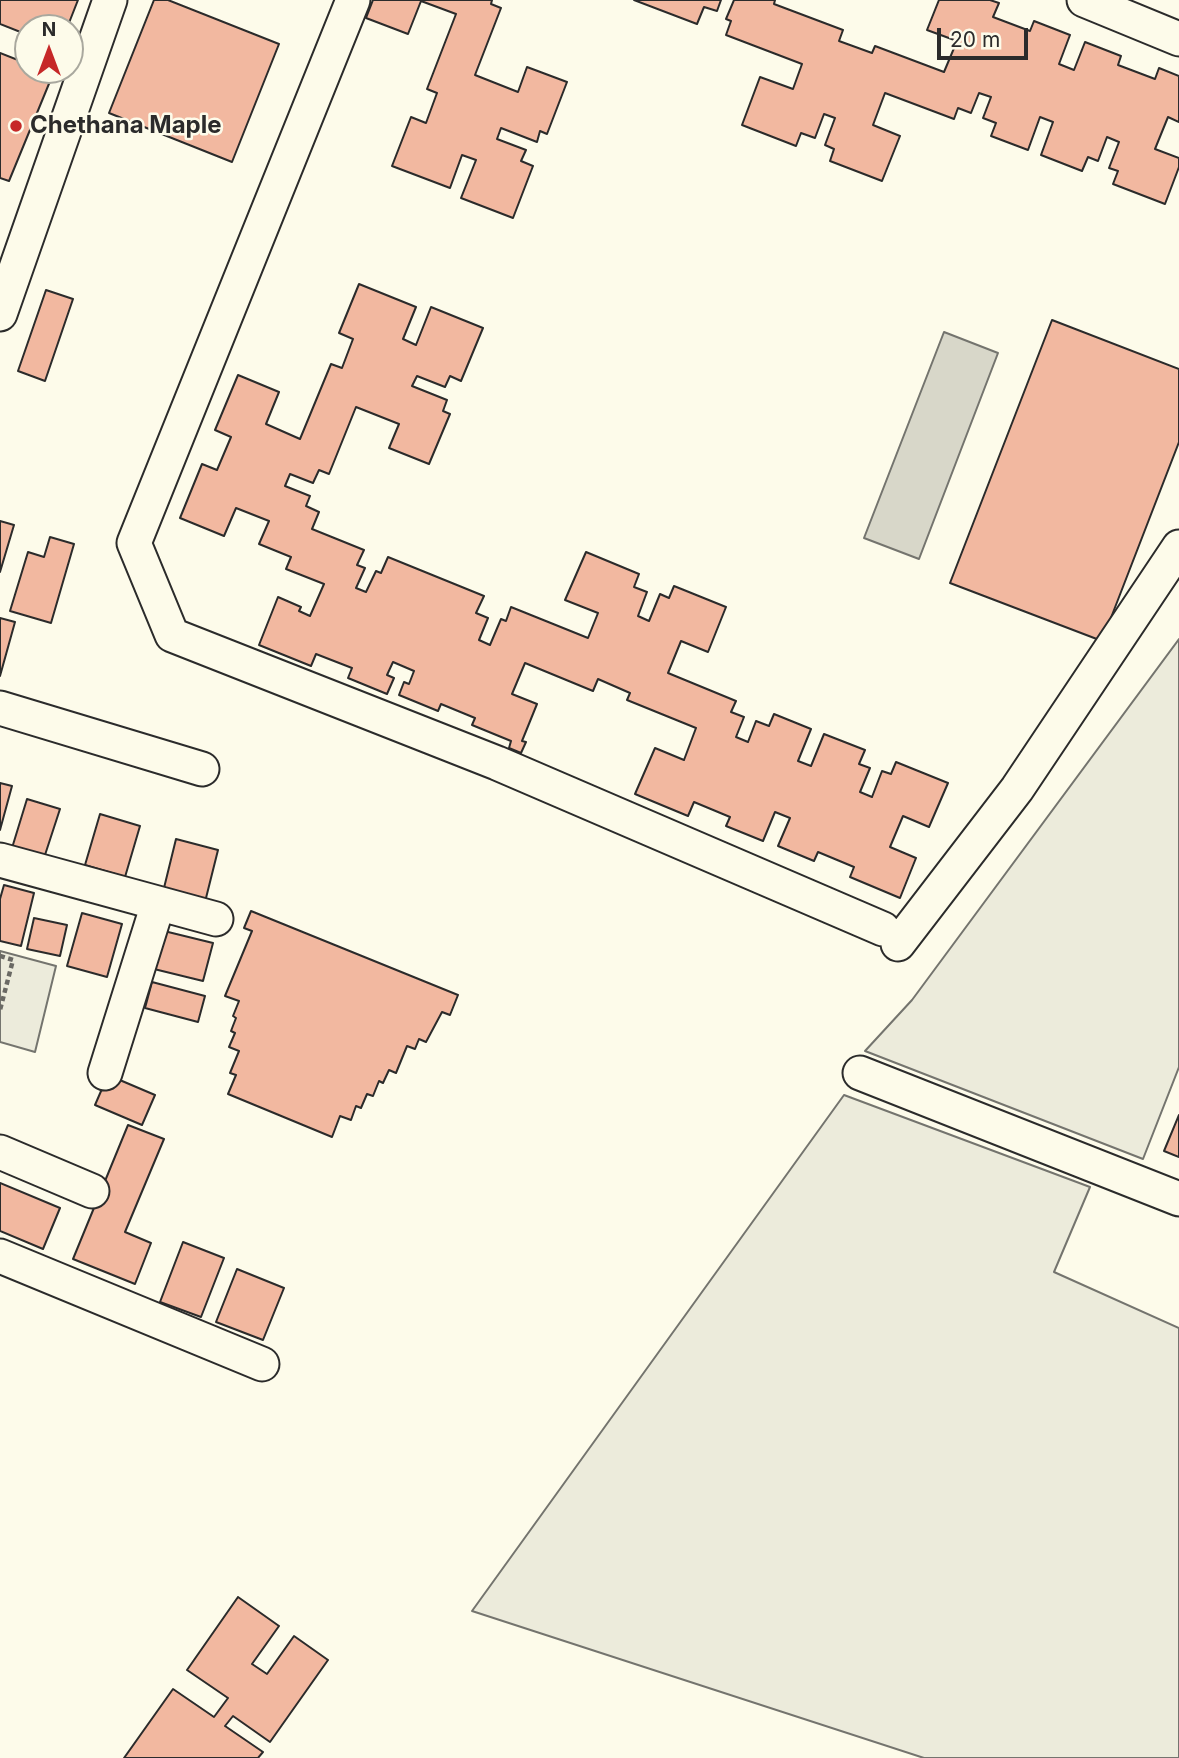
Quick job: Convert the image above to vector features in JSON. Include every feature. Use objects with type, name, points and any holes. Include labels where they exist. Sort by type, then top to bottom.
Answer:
[{"type":"street","points":[[0,314],[110,0]]},
{"type":"street","points":[[352,0],[134,542],[172,635],[497,763],[891,937],[1017,789],[1179,547]]},
{"type":"street","points":[[1084,0],[1179,39]]},
{"type":"street","points":[[0,708],[202,769]]},
{"type":"street","points":[[0,860],[216,919]]},
{"type":"street","points":[[105,1073],[158,904]]},
{"type":"street","points":[[860,1073],[1179,1199]]},
{"type":"street","points":[[0,1152],[92,1191]]},
{"type":"street","points":[[0,1256],[262,1364]]},
{"type":"path","points":[[0,956],[13,960],[2,992],[0,1010]]},
{"type":"shaded area","points":[[944,332],[998,353],[919,559],[864,538]]},
{"type":"shaded area","points":[[1179,639],[1179,1067],[1143,1159],[865,1051],[912,1000]]},
{"type":"shaded area","points":[[0,951],[56,966],[35,1052],[0,1042]]},
{"type":"shaded area","points":[[844,1095],[1090,1187],[1054,1272],[1179,1328],[1179,1758],[924,1758],[472,1611]]},
{"type":"building","points":[[0,0],[78,0],[72,14],[14,14],[14,30],[0,24]]},
{"type":"building","points":[[154,0],[168,0],[279,44],[232,162],[109,113]]},
{"type":"building","points":[[373,0],[492,0],[491,4],[501,8],[475,75],[518,92],[527,67],[567,82],[547,134],[540,131],[537,142],[501,128],[497,139],[526,150],[521,161],[533,166],[513,218],[461,198],[476,160],[462,155],[450,188],[392,166],[411,117],[426,123],[437,93],[427,89],[456,14],[421,1],[408,34],[366,18]]},
{"type":"building","points":[[634,0],[721,0],[717,11],[704,7],[697,24]]},
{"type":"building","points":[[734,0],[775,0],[774,4],[843,30],[839,41],[872,53],[875,46],[944,72],[957,41],[927,30],[939,0],[990,0],[999,3],[993,17],[1030,31],[1034,21],[1070,35],[1059,64],[1074,70],[1085,42],[1121,56],[1118,65],[1155,79],[1159,68],[1179,76],[1179,122],[1168,117],[1155,149],[1179,158],[1179,167],[1165,204],[1113,184],[1118,171],[1109,168],[1119,142],[1107,137],[1098,161],[1088,157],[1082,171],[1041,155],[1053,122],[1040,117],[1028,150],[991,136],[996,123],[983,118],[991,97],[979,93],[971,113],[958,108],[954,119],[885,93],[873,125],[900,136],[882,181],[830,161],[834,149],[825,145],[835,118],[824,114],[815,138],[801,133],[796,146],[742,125],[760,77],[793,89],[802,64],[726,35],[731,21],[726,19]]},
{"type":"building","name":"Chethana Maple","points":[[0,53],[14,58],[14,84],[49,84],[9,181],[0,178]]},
{"type":"building","points":[[359,284],[416,307],[403,339],[416,345],[431,307],[483,328],[461,381],[450,376],[445,387],[417,376],[412,386],[447,400],[443,411],[450,414],[429,464],[389,448],[399,424],[356,407],[329,474],[319,470],[313,483],[290,474],[285,486],[310,496],[306,506],[319,512],[312,529],[364,550],[357,565],[365,568],[356,588],[366,592],[376,571],[381,573],[388,557],[484,596],[476,613],[488,618],[479,640],[490,645],[501,619],[506,621],[511,607],[588,638],[598,613],[565,600],[586,552],[639,574],[634,587],[647,592],[638,616],[649,621],[660,594],[669,598],[674,586],[726,607],[708,652],[681,641],[668,673],[736,701],[731,712],[744,717],[736,737],[748,742],[756,721],[769,726],[774,714],[811,729],[798,761],[811,766],[824,734],[865,750],[859,764],[870,768],[860,792],[872,797],[882,771],[891,774],[896,762],[948,783],[929,827],[903,816],[890,847],[916,858],[900,898],[850,877],[854,867],[818,852],[814,861],[778,846],[790,818],[775,812],[763,841],[726,826],[730,817],[694,802],[688,816],[635,794],[655,748],[684,760],[696,728],[627,700],[630,693],[598,679],[593,691],[525,663],[512,694],[537,704],[522,741],[526,742],[521,753],[509,748],[511,741],[472,725],[475,718],[441,704],[438,711],[399,695],[404,682],[409,684],[414,671],[393,662],[387,675],[394,678],[387,694],[348,678],[352,668],[316,654],[311,666],[259,645],[278,597],[301,607],[299,611],[310,616],[324,584],[286,569],[291,557],[259,544],[269,521],[236,508],[224,536],[180,518],[202,464],[217,470],[231,437],[215,430],[238,375],[279,392],[266,424],[300,439],[331,364],[342,368],[353,339],[339,333]]},
{"type":"building","points":[[46,290],[73,299],[45,381],[18,371]]},
{"type":"building","points":[[1052,320],[1179,369],[1179,442],[1102,641],[950,583]]},
{"type":"building","points":[[0,521],[14,525],[0,572]]},
{"type":"building","points":[[50,537],[74,544],[51,623],[10,611],[28,552],[44,557]]},
{"type":"building","points":[[0,618],[15,622],[0,676]]},
{"type":"building","points":[[0,783],[12,786],[0,830]]},
{"type":"building","points":[[27,799],[60,809],[44,858],[12,848]]},
{"type":"building","points":[[100,814],[140,826],[125,877],[85,865]]},
{"type":"building","points":[[176,839],[218,850],[205,902],[163,892]]},
{"type":"building","points":[[4,885],[34,893],[21,946],[0,941],[0,899]]},
{"type":"building","points":[[251,911],[458,995],[450,1015],[442,1012],[426,1042],[419,1039],[415,1049],[407,1046],[396,1073],[389,1070],[383,1083],[379,1081],[373,1096],[367,1094],[361,1108],[356,1106],[351,1120],[340,1116],[332,1137],[228,1094],[236,1075],[230,1073],[239,1051],[229,1047],[235,1033],[231,1031],[239,1001],[225,996],[252,931],[244,928]]},
{"type":"building","points":[[82,913],[122,924],[107,977],[67,966]]},
{"type":"building","points":[[34,918],[67,925],[60,956],[27,949]]},
{"type":"building","points":[[164,931],[213,943],[203,981],[154,969]]},
{"type":"building","points":[[152,982],[205,996],[198,1022],[145,1008]]},
{"type":"building","points":[[108,1075],[155,1095],[142,1125],[95,1105]]},
{"type":"building","points":[[1179,1115],[1179,1157],[1164,1151]]},
{"type":"building","points":[[128,1125],[164,1139],[125,1232],[151,1243],[135,1284],[73,1259]]},
{"type":"building","points":[[0,1183],[60,1208],[43,1249],[0,1231]]},
{"type":"building","points":[[183,1242],[224,1258],[201,1317],[160,1302]]},
{"type":"building","points":[[237,1269],[284,1288],[263,1340],[216,1322]]},
{"type":"building","points":[[238,1597],[279,1626],[252,1664],[267,1674],[294,1636],[328,1660],[270,1742],[233,1716],[225,1726],[263,1752],[258,1758],[124,1758],[173,1689],[214,1717],[228,1698],[187,1670]]},
{"type":"place","name":"Chethana Maple","points":[[16,126]]}]
